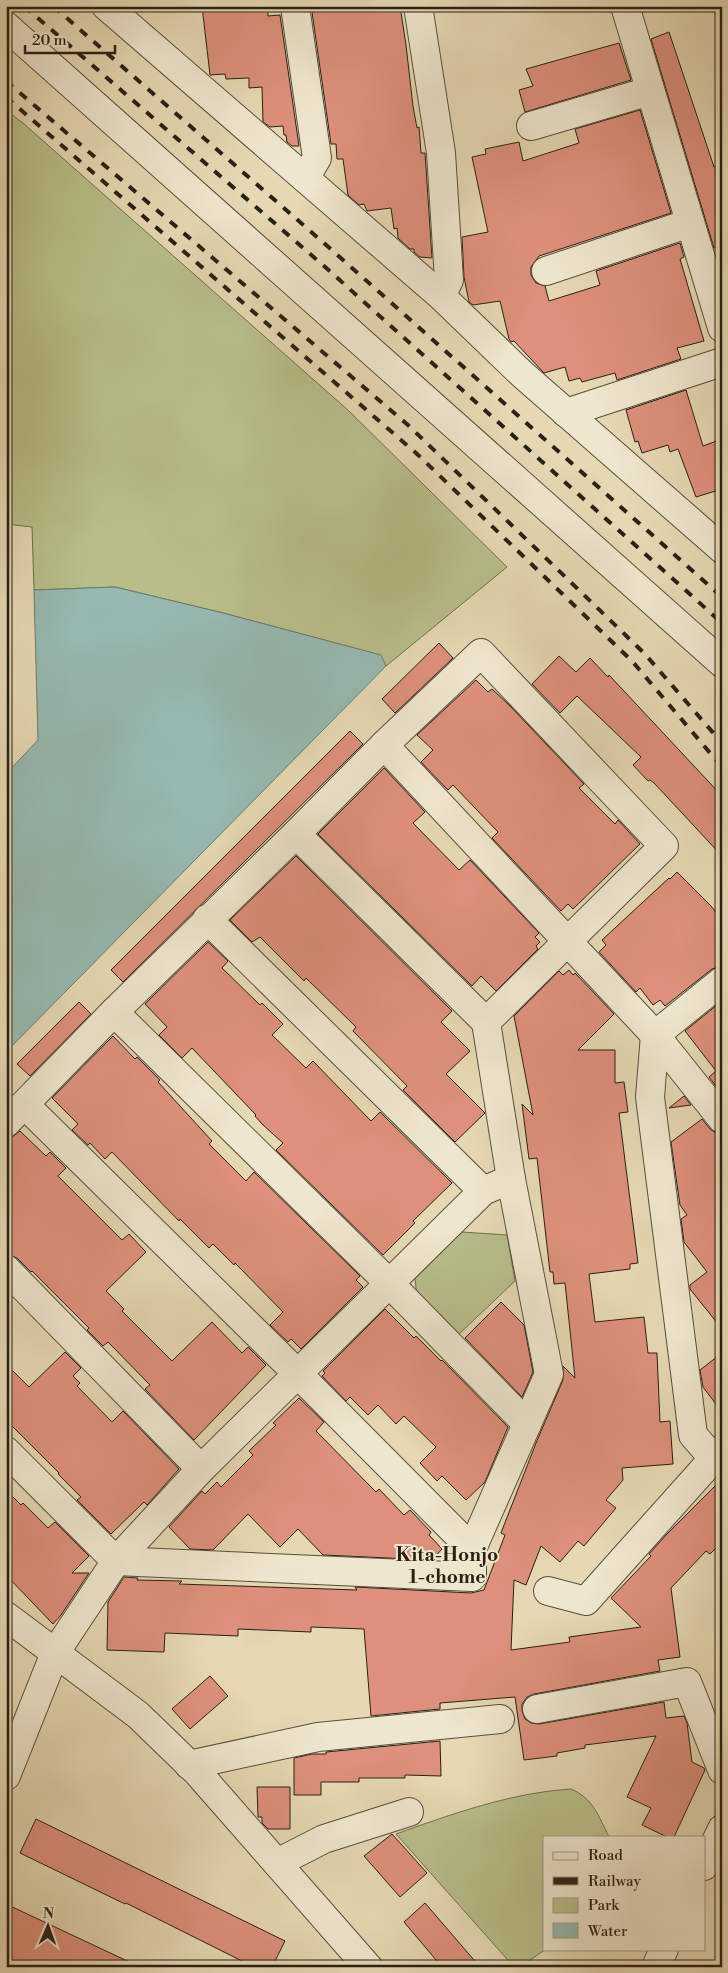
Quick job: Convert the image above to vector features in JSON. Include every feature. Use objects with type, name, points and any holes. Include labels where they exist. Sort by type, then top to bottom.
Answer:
[{"type":"street","points":[[106,6],[441,296],[522,374],[722,549]]},
{"type":"street","points":[[295,6],[317,158],[304,178]]},
{"type":"street","points":[[418,6],[441,153],[449,280],[441,296]]},
{"type":"street","points":[[625,6],[722,328]]},
{"type":"street","points":[[6,26],[722,663]]},
{"type":"street","points":[[531,126],[650,91]]},
{"type":"street","points":[[546,271],[690,223]]},
{"type":"street","points":[[566,413],[722,362]]},
{"type":"street","points":[[6,1124],[207,919],[296,834],[384,745],[482,652],[664,846],[486,1022]]},
{"type":"street","points":[[384,745],[655,1035],[722,1119]]},
{"type":"street","points":[[6,1452],[116,1561],[472,1577],[472,1550],[548,1374],[511,1179],[486,1022],[296,834]]},
{"type":"street","points":[[207,919],[483,1191]]},
{"type":"street","points":[[548,1591],[586,1601],[717,1454],[693,1435],[650,1097],[655,1035],[722,981]]},
{"type":"street","points":[[114,1012],[390,1284],[527,1424]]},
{"type":"street","points":[[25,1105],[298,1374],[472,1550]]},
{"type":"street","points":[[6,1776],[55,1653],[116,1561],[201,1469],[483,1191],[511,1179]]},
{"type":"street","points":[[6,1269],[201,1469]]},
{"type":"street","points":[[6,1616],[138,1715],[189,1764],[277,1864],[345,1956],[368,1967]]},
{"type":"street","points":[[537,1709],[687,1682],[722,1770]]},
{"type":"street","points":[[189,1764],[318,1737],[500,1719]]},
{"type":"street","points":[[277,1864],[324,1839],[409,1812]]},
{"type":"street","points":[[706,1862],[722,1829]]},
{"type":"street","points":[[656,1967],[664,1950]]},
{"type":"green space","points":[[6,110],[349,411],[507,567],[386,666],[380,655],[223,613],[115,587],[34,590],[32,527],[6,524]]},
{"type":"green space","points":[[462,1232],[507,1235],[515,1281],[457,1336],[417,1298],[415,1278]]},
{"type":"green space","points":[[571,1789],[585,1797],[598,1815],[608,1836],[543,1836],[543,1950],[545,1950],[520,1967],[514,1967],[396,1834],[460,1812],[548,1791]]},
{"type":"water","points":[[115,587],[223,613],[381,655],[386,666],[6,1052],[6,774],[38,740],[34,590]]},
{"type":"building","points":[[202,6],[268,6],[268,16],[280,15],[299,146],[292,146],[287,142],[283,126],[270,127],[263,122],[262,87],[249,88],[249,78],[226,79],[225,74],[210,75]]},
{"type":"building","points":[[332,6],[400,6],[413,106],[417,128],[419,127],[421,153],[425,153],[432,258],[420,257],[414,252],[414,249],[410,249],[398,238],[397,228],[394,229],[391,208],[367,211],[364,204],[359,205],[348,195],[343,159],[337,159],[336,144],[331,144],[312,12],[332,10]]},
{"type":"building","points":[[669,32],[714,167],[722,165],[722,246],[714,248],[651,39]]},
{"type":"building","points":[[619,43],[631,80],[525,112],[519,90],[533,86],[526,69]]},
{"type":"building","points":[[640,110],[671,213],[539,256],[531,267],[531,275],[536,283],[545,286],[549,301],[600,285],[596,271],[680,243],[684,257],[680,259],[704,341],[677,348],[681,359],[617,380],[615,373],[582,382],[580,378],[569,381],[565,367],[544,373],[514,341],[511,342],[500,301],[473,305],[469,302],[464,277],[462,237],[488,232],[472,157],[486,154],[485,149],[519,142],[523,161],[579,143],[575,129]]},
{"type":"building","points":[[686,390],[703,446],[722,439],[722,489],[696,497],[678,449],[670,452],[668,445],[642,453],[638,441],[635,442],[626,410]]},
{"type":"building","points":[[439,643],[453,658],[395,713],[382,699]]},
{"type":"building","points":[[559,656],[576,672],[590,658],[608,677],[609,675],[722,796],[722,856],[654,783],[650,780],[648,781],[633,765],[641,757],[577,696],[560,713],[532,684]]},
{"type":"building","points":[[476,680],[488,692],[492,689],[510,706],[584,784],[579,788],[615,824],[618,820],[640,844],[573,909],[568,904],[561,911],[492,838],[498,832],[453,785],[448,790],[421,762],[433,750],[417,735]]},
{"type":"building","points":[[350,731],[363,744],[123,982],[111,970]]},
{"type":"building","points":[[384,768],[425,812],[413,823],[459,870],[470,860],[539,933],[535,937],[540,942],[536,946],[538,949],[496,991],[481,976],[472,986],[318,834]]},
{"type":"building","points":[[296,856],[452,1011],[441,1022],[470,1051],[446,1074],[485,1113],[455,1142],[403,1090],[407,1086],[353,1031],[356,1027],[306,978],[304,981],[260,937],[252,942],[230,920]]},
{"type":"building","points":[[677,872],[711,906],[722,920],[722,966],[712,969],[665,1006],[660,1000],[653,1005],[640,988],[636,992],[599,952],[606,945],[602,940]]},
{"type":"building","points":[[208,942],[228,961],[222,968],[260,1005],[262,1003],[283,1024],[272,1035],[306,1068],[313,1061],[371,1121],[380,1112],[452,1183],[413,1221],[415,1223],[383,1255],[276,1150],[283,1143],[263,1125],[256,1115],[192,1048],[182,1058],[159,1035],[167,1027],[145,1004]]},
{"type":"building","points":[[569,970],[573,975],[575,973],[614,1014],[578,1050],[615,1050],[615,1083],[624,1082],[628,1112],[619,1113],[638,1263],[630,1264],[630,1269],[589,1274],[595,1322],[644,1317],[648,1353],[657,1353],[660,1422],[670,1421],[673,1464],[622,1468],[623,1480],[606,1500],[616,1508],[584,1546],[578,1541],[560,1562],[541,1546],[526,1585],[514,1580],[511,1650],[570,1642],[569,1637],[641,1627],[611,1598],[651,1556],[649,1554],[667,1534],[722,1479],[722,1542],[710,1554],[706,1551],[671,1588],[680,1657],[658,1660],[660,1671],[534,1694],[527,1697],[522,1704],[525,1719],[531,1723],[539,1724],[664,1702],[666,1718],[684,1716],[687,1723],[692,1762],[705,1770],[674,1836],[665,1836],[642,1825],[651,1808],[627,1797],[656,1736],[585,1745],[585,1748],[557,1753],[557,1756],[524,1760],[515,1697],[440,1703],[440,1709],[371,1716],[364,1629],[311,1627],[311,1632],[238,1629],[238,1636],[165,1633],[164,1652],[107,1650],[108,1602],[124,1577],[138,1578],[137,1580],[182,1581],[179,1584],[357,1590],[355,1587],[471,1593],[484,1590],[505,1535],[501,1533],[563,1380],[563,1366],[575,1378],[565,1283],[554,1284],[553,1272],[550,1272],[537,1158],[529,1159],[522,1104],[533,1115],[514,1016],[559,971],[563,975]]},
{"type":"building","points":[[722,1001],[722,1094],[709,1077],[716,1071],[685,1031]]},
{"type":"building","points":[[79,1002],[91,1014],[30,1076],[17,1064]]},
{"type":"building","points":[[113,1036],[135,1059],[137,1057],[160,1080],[158,1082],[212,1141],[209,1144],[246,1181],[254,1172],[360,1276],[356,1280],[363,1287],[301,1349],[291,1339],[288,1342],[270,1325],[283,1312],[235,1263],[234,1265],[213,1244],[209,1248],[180,1219],[179,1221],[112,1152],[105,1159],[90,1143],[88,1145],[72,1130],[78,1124],[52,1098]]},
{"type":"building","points":[[684,1096],[691,1105],[669,1108]]},
{"type":"building","points":[[702,1119],[710,1129],[722,1134],[722,1329],[690,1289],[690,1285],[707,1272],[684,1242],[681,1219],[687,1215],[680,1205],[671,1142]]},
{"type":"building","points":[[20,1131],[46,1156],[50,1152],[66,1168],[58,1176],[122,1240],[129,1234],[146,1252],[106,1291],[124,1309],[122,1311],[172,1361],[212,1322],[242,1353],[248,1347],[266,1365],[194,1440],[145,1389],[150,1385],[108,1342],[103,1346],[87,1330],[89,1328],[32,1271],[17,1258],[6,1254],[6,1138],[11,1138]]},
{"type":"building","points":[[501,1302],[524,1325],[533,1372],[522,1397],[465,1338]]},
{"type":"building","points":[[385,1309],[414,1338],[416,1336],[442,1360],[508,1427],[485,1482],[466,1500],[442,1476],[437,1481],[420,1463],[436,1447],[404,1416],[396,1424],[378,1405],[368,1415],[350,1397],[346,1401],[322,1376],[325,1373],[323,1371]]},
{"type":"building","points":[[65,1352],[81,1368],[73,1376],[80,1383],[77,1386],[112,1422],[123,1411],[179,1469],[147,1505],[144,1502],[111,1534],[77,1500],[81,1497],[59,1473],[6,1420],[6,1364],[29,1387]]},
{"type":"building","points":[[722,1353],[722,1412],[703,1387],[700,1370]]},
{"type":"building","points":[[299,1398],[324,1422],[316,1431],[376,1492],[379,1489],[404,1515],[410,1510],[431,1532],[429,1535],[442,1549],[432,1560],[323,1555],[298,1529],[280,1547],[248,1514],[213,1550],[190,1549],[169,1527],[202,1491],[205,1494],[217,1482],[221,1487],[253,1455],[249,1451],[276,1425],[273,1423]]},
{"type":"building","points":[[6,1490],[21,1505],[23,1503],[48,1528],[55,1522],[89,1556],[72,1573],[89,1573],[53,1624],[6,1575]]},
{"type":"building","points":[[210,1676],[228,1696],[190,1729],[172,1709]]},
{"type":"building","points":[[440,1741],[441,1776],[405,1775],[405,1778],[359,1778],[359,1782],[321,1782],[321,1795],[294,1795],[294,1758],[312,1754],[326,1754],[326,1752]]},
{"type":"building","points":[[257,1787],[290,1787],[290,1829],[268,1829],[262,1823],[262,1817],[258,1817]]},
{"type":"building","points":[[36,1819],[285,1941],[272,1967],[254,1967],[20,1853]]},
{"type":"building","points":[[392,1834],[427,1873],[400,1897],[364,1856]]},
{"type":"building","points":[[425,1903],[480,1967],[442,1967],[404,1922]]},
{"type":"building","points":[[6,1904],[140,1967],[6,1967]]},
{"type":"railway","points":[[24,6],[324,266],[722,623]]},
{"type":"railway","points":[[53,6],[333,251],[722,597]]},
{"type":"railway","points":[[6,81],[408,425],[644,653],[722,743]]},
{"type":"railway","points":[[6,97],[416,453],[632,661],[722,767]]},
{"type":"district","name":"Kita-Honjo 1-chome","points":[[447,1565]]}]
